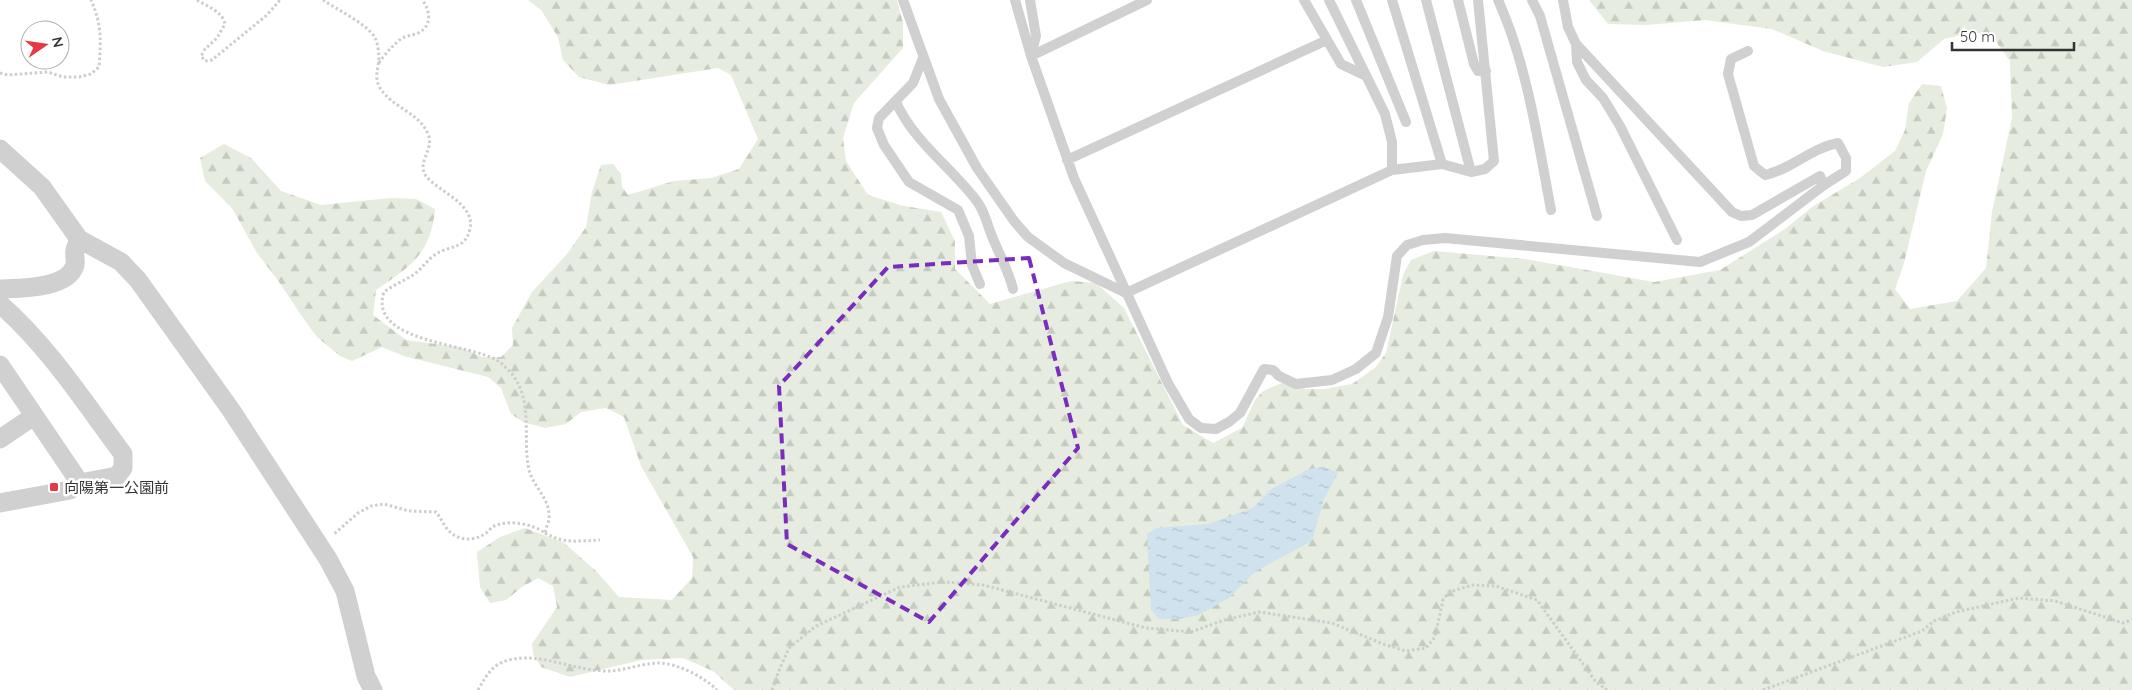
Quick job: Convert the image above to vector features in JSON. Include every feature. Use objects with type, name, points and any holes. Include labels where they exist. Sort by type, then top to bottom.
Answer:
[{"type":"street","points":[[0,149],[42,187],[79,239],[121,262],[138,280],[231,410],[319,545],[345,591],[366,676],[374,690]]},
{"type":"street","points":[[0,289],[45,286],[71,273],[75,264],[75,251],[79,239]]},
{"type":"street","points":[[0,304],[19,321],[47,352],[123,454],[123,468],[117,476],[80,483],[70,490],[0,503]]},
{"type":"street","points":[[0,365],[80,483]]},
{"type":"street","points":[[0,439],[34,416]]},
{"type":"lane","points":[[903,0],[939,99],[977,168],[1014,221],[1028,237],[1064,263],[1126,293]]},
{"type":"lane","points":[[1015,0],[1031,56],[1074,178],[1168,383],[1189,419],[1201,428],[1216,429],[1240,413],[1264,369],[1273,370],[1279,376],[1296,384],[1332,380],[1356,368],[1376,353],[1388,318],[1397,256],[1407,245],[1423,240],[1445,238],[1700,262],[1749,242],[1824,185],[1846,171],[1846,158],[1838,143],[1824,146],[1780,172],[1765,175],[1754,166],[1728,74],[1731,59],[1748,51]]},
{"type":"lane","points":[[1030,0],[1036,36],[1031,56]]},
{"type":"lane","points":[[1031,56],[1147,0]]},
{"type":"lane","points":[[1304,0],[1341,64],[1366,76]]},
{"type":"lane","points":[[1329,0],[1385,114],[1392,142],[1392,170]]},
{"type":"lane","points":[[1356,0],[1406,122]]},
{"type":"lane","points":[[1392,0],[1442,164]]},
{"type":"lane","points":[[1426,0],[1471,172]]},
{"type":"lane","points":[[1458,0],[1474,64],[1478,71],[1486,71]]},
{"type":"lane","points":[[1126,293],[1392,170],[1442,164],[1471,172],[1485,169],[1494,161],[1478,0]]},
{"type":"lane","points":[[1498,0],[1517,55],[1533,116],[1551,210]]},
{"type":"lane","points":[[1532,0],[1540,16],[1597,216]]},
{"type":"lane","points":[[1563,0],[1568,27],[1576,44],[1732,212],[1741,216],[1752,215],[1820,176],[1824,185]]},
{"type":"lane","points":[[1067,160],[1327,40]]},
{"type":"lane","points":[[1576,44],[1577,62],[1586,80],[1603,98],[1620,126],[1677,240]]},
{"type":"lane","points":[[923,58],[913,84],[879,118],[877,128],[884,145],[909,182],[958,210],[968,236],[972,264],[980,284]]},
{"type":"lane","points":[[896,102],[904,120],[925,146],[976,199],[984,212],[990,232],[1010,277],[1012,289]]},
{"type":"path","points":[[0,73],[8,75],[48,72],[63,77],[91,74],[99,67],[98,44],[101,33],[91,0]]},
{"type":"path","points":[[197,0],[218,12],[223,17],[225,24],[217,38],[205,49],[201,56],[205,61],[212,60],[260,20],[280,0]]},
{"type":"path","points":[[323,0],[367,28],[375,37],[379,63]]},
{"type":"path","points":[[423,1],[428,8],[429,16],[426,26],[419,33],[402,38],[385,52],[376,73],[379,86],[389,97],[421,123],[429,135],[430,146],[422,167],[427,179],[454,197],[466,211],[471,226],[467,239],[459,246],[436,254],[413,275],[384,292],[380,302],[382,309],[390,320],[404,331],[478,353],[498,361],[513,375],[522,395],[527,414],[529,472],[548,506],[550,516],[545,533]]},
{"type":"path","points":[[319,545],[358,513],[371,506],[384,504],[409,511],[436,512],[448,531],[461,539],[475,538],[486,533],[494,525],[509,522],[538,528],[556,540],[600,540]]},
{"type":"path","points":[[772,690],[789,648],[816,626],[900,588],[944,582],[984,585],[1146,628],[1164,630],[1191,632],[1224,620],[1258,612],[1332,623],[1382,644],[1406,651],[1426,648],[1435,637],[1443,600],[1449,592],[1473,585],[1496,586],[1538,600],[1596,682],[1607,690]]},
{"type":"path","points":[[1763,690],[1922,631],[1934,621],[1956,612],[2018,598],[2056,601],[2123,623],[2132,620]]},
{"type":"path","points":[[478,690],[487,673],[494,666],[507,660],[526,656],[587,669],[608,671],[659,663],[698,675],[718,690]]},
{"type":"highlighted area","points":[[1029,258],[1078,448],[929,622],[787,544],[779,386],[888,267]]},
{"type":"green space","points":[[528,0],[897,0],[903,23],[903,48],[854,103],[843,138],[846,161],[868,195],[904,206],[941,212],[955,241],[955,269],[990,304],[1071,281],[1096,283],[1124,308],[1183,425],[1213,443],[1242,428],[1255,400],[1263,391],[1284,382],[1305,389],[1324,389],[1352,384],[1375,368],[1386,353],[1403,275],[1411,260],[1434,251],[1525,259],[1654,282],[1720,270],[1785,229],[1812,207],[1860,178],[1895,151],[1905,130],[1909,103],[1922,84],[1941,86],[1947,108],[1943,134],[1926,171],[1904,263],[1895,289],[1910,309],[1957,301],[1986,268],[1992,212],[2012,118],[2010,61],[1992,36],[1973,32],[1944,39],[1917,62],[1883,67],[1823,51],[1772,29],[1705,20],[1646,25],[1608,24],[1589,0],[2132,0],[2132,690],[734,690],[713,671],[683,658],[641,660],[570,677],[541,667],[533,654],[532,644],[557,607],[553,586],[538,578],[522,587],[506,600],[490,603],[480,587],[477,552],[500,537],[525,528],[563,542],[595,570],[619,597],[672,600],[692,578],[693,557],[641,466],[624,417],[606,408],[581,412],[566,424],[545,428],[523,422],[511,414],[501,388],[488,377],[404,356],[382,347],[352,361],[340,356],[317,337],[257,253],[232,208],[205,181],[200,158],[224,144],[251,158],[281,191],[321,205],[391,198],[416,199],[435,209],[433,224],[424,248],[409,266],[376,290],[373,315],[406,340],[459,347],[482,357],[501,357],[513,345],[512,328],[532,292],[567,254],[586,227],[592,192],[601,165],[613,164],[621,174],[622,187],[628,195],[674,181],[711,178],[739,169],[758,139],[731,75],[718,68],[609,85],[579,77],[563,60],[558,37],[541,10]]},
{"type":"water","points":[[1324,467],[1338,473],[1324,499],[1312,541],[1256,571],[1229,598],[1199,615],[1179,619],[1159,619],[1151,610],[1147,534],[1157,528],[1208,524],[1253,508],[1270,490],[1309,469]]},
{"type":"place","name":"向陽第一公園前","points":[[54,487]]}]
